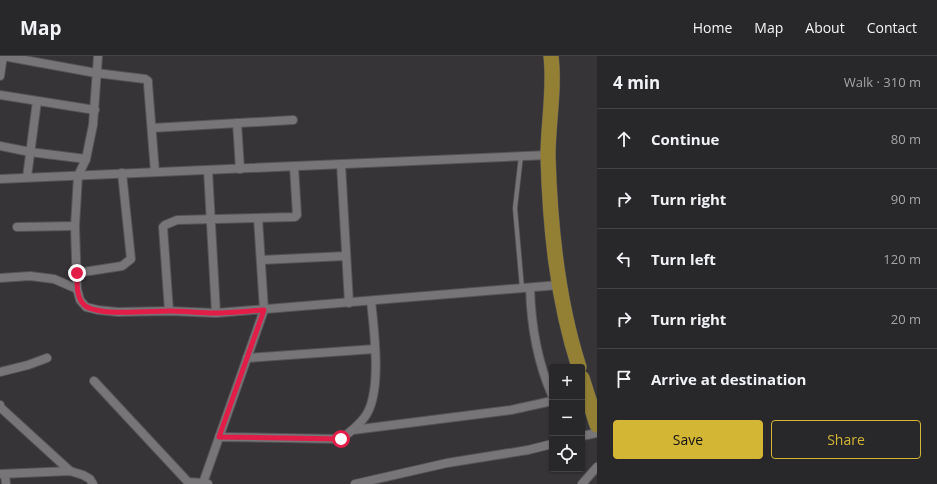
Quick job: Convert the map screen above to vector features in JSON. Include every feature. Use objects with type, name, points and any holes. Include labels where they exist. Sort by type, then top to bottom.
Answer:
[{"type":"highway","points":[[551,56],[553,71],[548,155],[551,224],[559,285],[578,364]]},
{"type":"highway","points":[[585,387],[597,424]]},
{"type":"street","points":[[0,76],[3,56],[96,73],[145,79],[148,81],[155,172]]},
{"type":"street","points":[[98,56],[95,110],[86,160],[78,176],[75,226],[77,289],[80,300],[86,307],[118,312],[169,311],[216,313],[559,285]]},
{"type":"street","points":[[0,95],[95,110]]},
{"type":"street","points":[[27,177],[37,101]]},
{"type":"street","points":[[152,128],[293,120]]},
{"type":"street","points":[[237,123],[240,168]]},
{"type":"street","points":[[0,146],[86,160]]},
{"type":"street","points":[[0,179],[548,155]]},
{"type":"street","points":[[341,164],[348,303]]},
{"type":"street","points":[[169,311],[163,228],[165,225],[177,220],[290,217],[297,215],[294,166]]},
{"type":"street","points":[[208,170],[216,313]]},
{"type":"street","points":[[77,273],[122,266],[131,259],[122,173]]},
{"type":"street","points":[[94,381],[186,483],[205,483],[219,437],[264,310],[258,218]]},
{"type":"street","points":[[17,227],[75,226]]},
{"type":"street","points":[[261,260],[346,256]]},
{"type":"street","points":[[0,278],[30,276],[54,279],[77,289]]},
{"type":"street","points":[[526,288],[536,345],[544,376],[549,388]]},
{"type":"street","points":[[219,437],[341,439],[353,430],[365,418],[372,404],[375,390],[375,349],[371,301]]},
{"type":"street","points":[[247,358],[375,349]]},
{"type":"street","points":[[0,372],[28,365],[47,358]]},
{"type":"street","points":[[353,430],[511,410],[549,402]]},
{"type":"street","points":[[0,406],[70,471]]},
{"type":"street","points":[[585,435],[597,433]]},
{"type":"street","points":[[355,484],[447,463],[528,450],[549,445]]},
{"type":"street","points":[[582,484],[597,467]]},
{"type":"street","points":[[6,484],[2,474],[70,471],[82,474],[90,479],[93,484]]},
{"type":"lane","points":[[520,156],[515,208],[526,288]]},
{"type":"route","points":[[77,273],[77,289],[80,300],[86,307],[98,310],[118,312],[169,311],[216,313],[264,310],[219,437],[341,439]]}]
